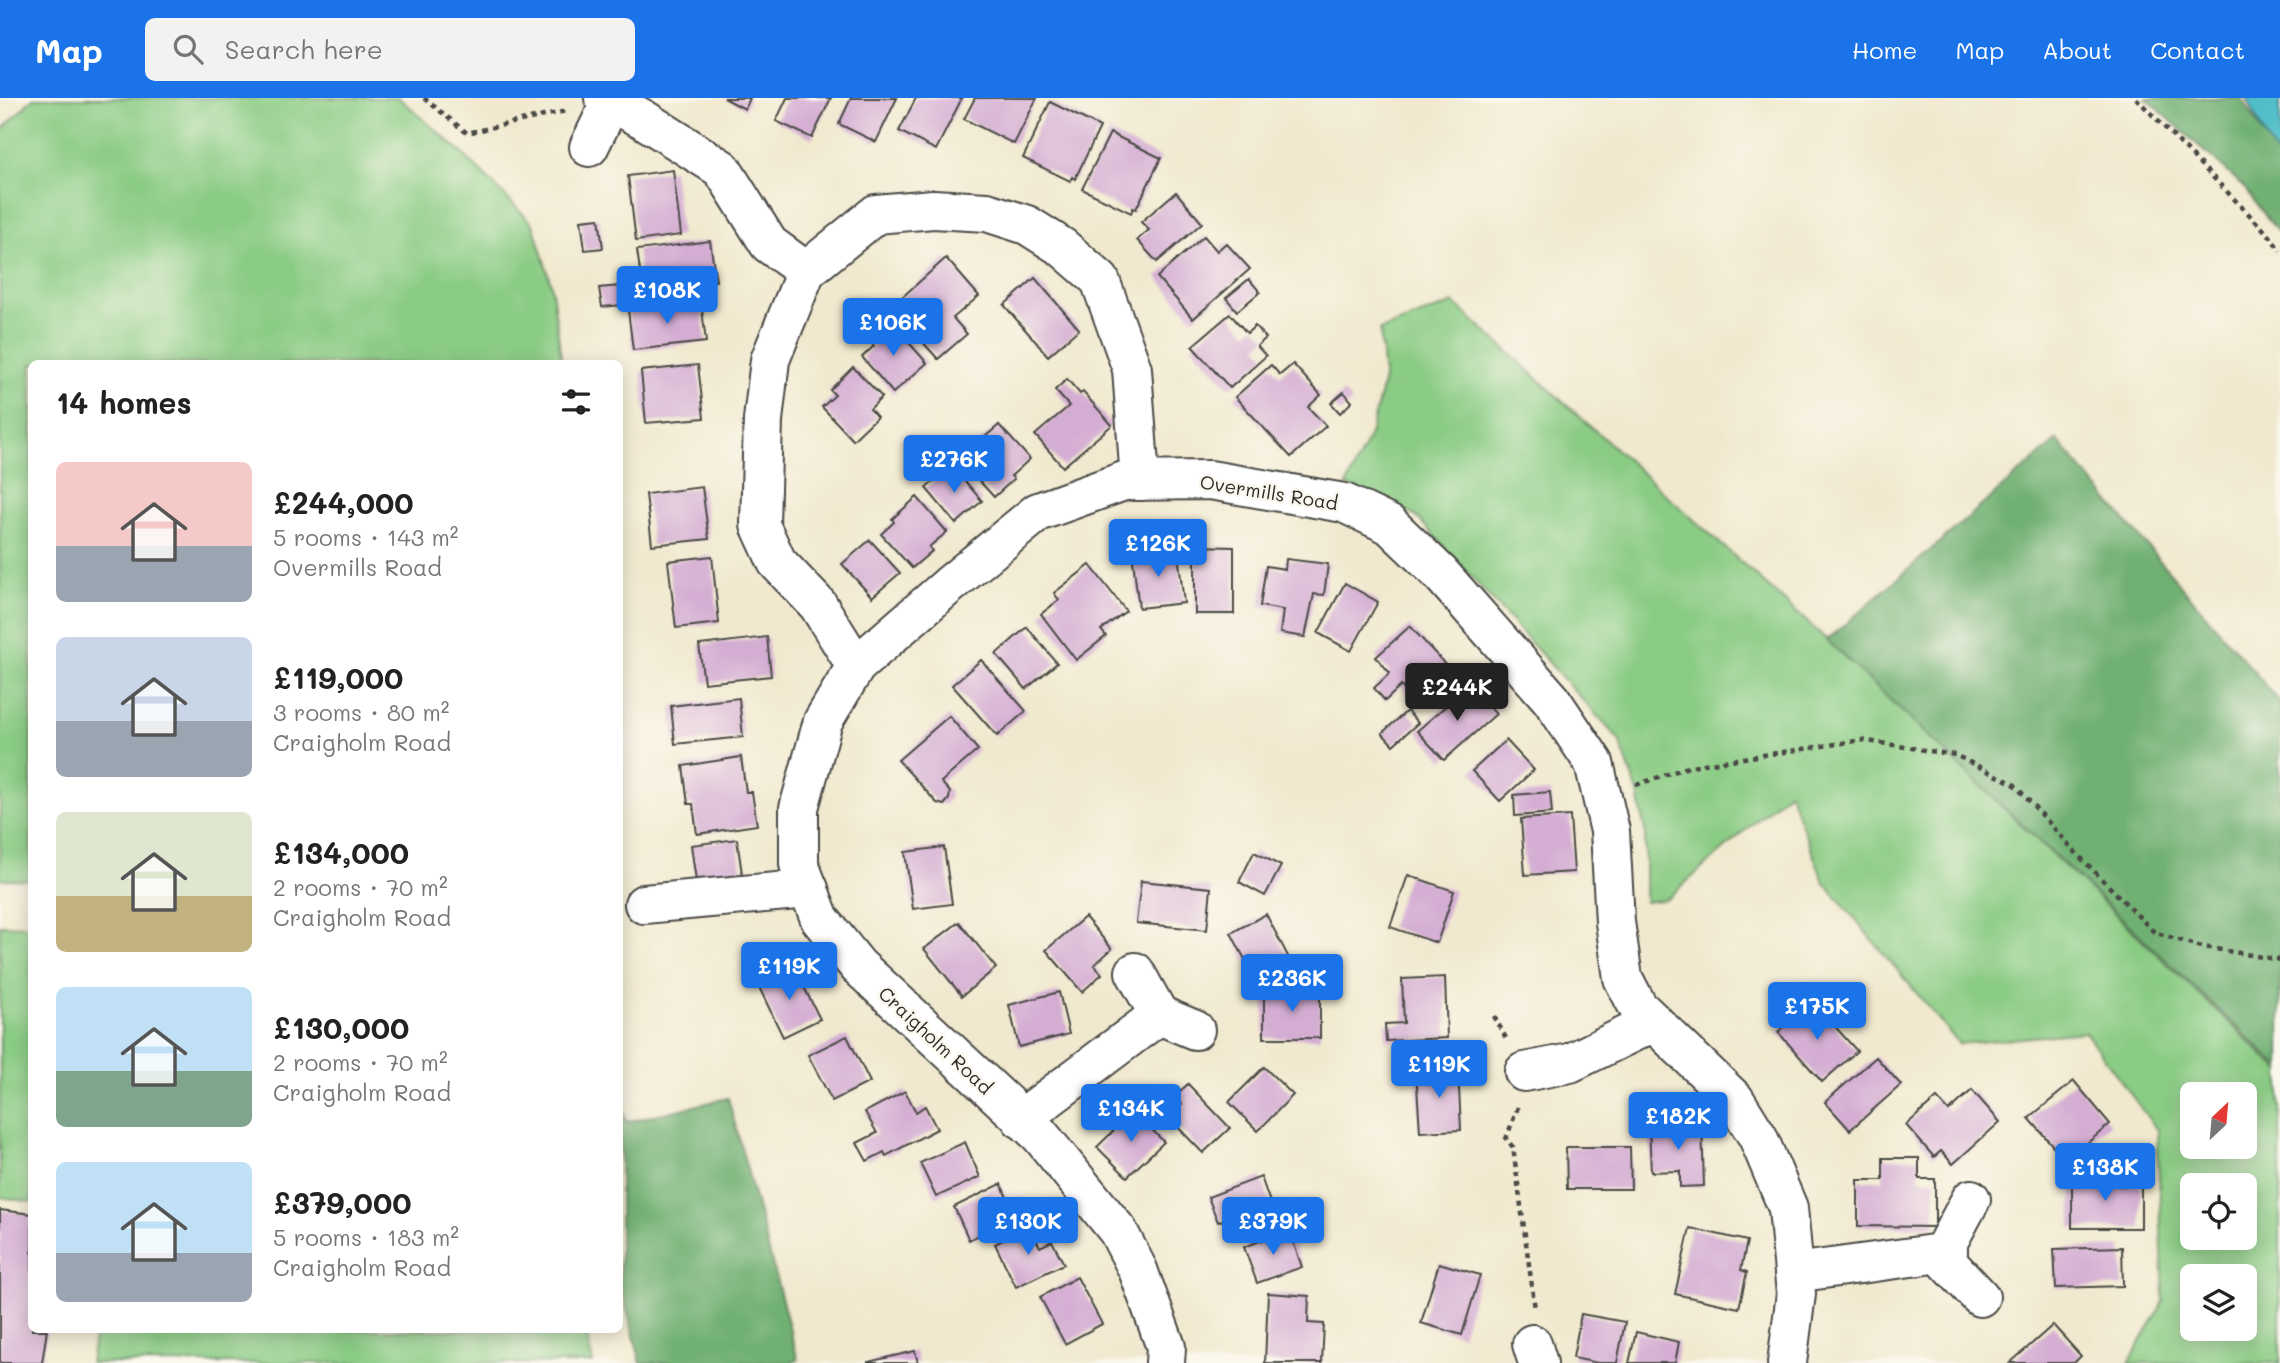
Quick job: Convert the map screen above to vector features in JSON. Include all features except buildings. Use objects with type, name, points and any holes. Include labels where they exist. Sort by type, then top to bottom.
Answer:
[{"type":"street","points":[[589,147],[608,100],[643,119],[722,169],[769,244],[806,271]]},
{"type":"street","points":[[856,666],[818,604],[778,562],[760,525],[764,420],[770,360],[806,271],[876,214],[933,209],[987,212],[1027,225],[1062,247],[1100,280],[1132,369],[1140,481]]},
{"type":"street","name":"Overmills Road","points":[[809,890],[799,864],[799,808],[823,721],[856,666],[1038,512],[1124,481],[1210,480],[1344,503],[1390,525],[1440,573],[1551,699],[1594,763],[1610,831],[1615,922],[1623,978],[1638,1007],[1735,1100],[1758,1137],[1788,1208],[1796,1294],[1787,1363]]},
{"type":"street","points":[[644,904],[809,890]]},
{"type":"street","name":"Craigholm Road","points":[[809,890],[820,919],[858,966],[1040,1135],[1118,1231],[1139,1270],[1166,1347],[1165,1363]]},
{"type":"street","points":[[1135,972],[1159,1015],[1195,1030]]},
{"type":"street","points":[[1021,1119],[1159,1015]]},
{"type":"street","points":[[1524,1072],[1570,1063],[1654,1022]]},
{"type":"street","points":[[1971,1199],[1948,1242],[1947,1262],[1980,1297]]},
{"type":"street","points":[[1794,1273],[1948,1252]]},
{"type":"path","points":[[424,98],[467,133],[608,100]]},
{"type":"path","points":[[2136,98],[2270,236],[2280,251]]},
{"type":"path","points":[[1602,797],[1691,766],[1862,740],[1955,755],[2014,784],[2079,856],[2154,932],[2197,946],[2280,960]]},
{"type":"path","points":[[1494,1016],[1524,1072],[1519,1105],[1506,1139],[1513,1147],[1538,1328],[1535,1354]]},
{"type":"green space","points":[[33,98],[399,98],[462,153],[533,224],[551,284],[561,360],[28,360],[28,880],[0,879],[0,132]]},
{"type":"green space","points":[[2146,98],[2242,98],[2265,137],[2280,156],[2280,235],[2242,185]]},
{"type":"green space","points":[[1454,303],[1827,640],[2280,1071],[2280,1363],[2129,1363],[2164,1301],[2157,1130],[2085,1032],[1959,1044],[1824,882],[1789,792],[1667,899],[1645,902],[1645,831],[1638,793],[1619,740],[1418,518],[1387,499],[1346,486],[1370,435],[1384,379],[1380,330]]},
{"type":"green space","points":[[2057,440],[2280,702],[2280,1068],[1827,640]]},
{"type":"green space","points":[[0,925],[28,926],[28,1202],[0,1197]]},
{"type":"green space","points":[[728,1098],[798,1360],[788,1363],[641,1363],[623,1294],[623,1107],[626,1122]]},
{"type":"green space","points":[[95,1333],[586,1333],[593,1363],[90,1363]]},
{"type":"water","points":[[2247,98],[2280,98],[2280,160],[2265,137]]}]
